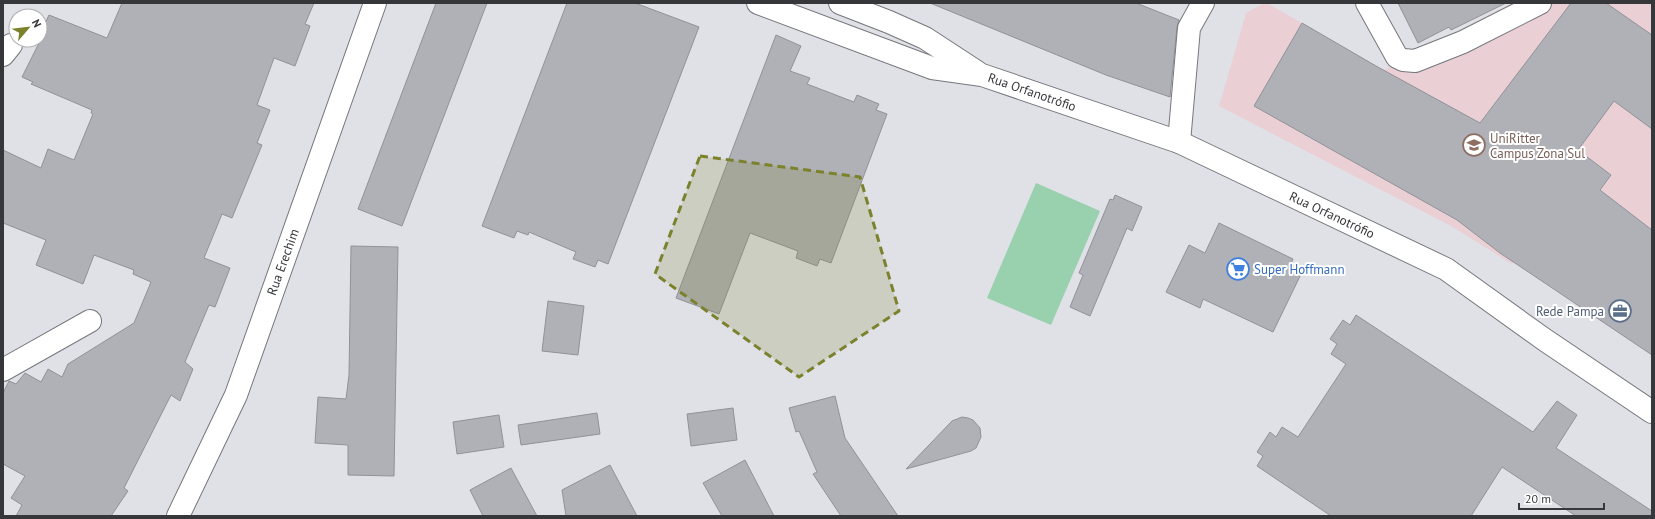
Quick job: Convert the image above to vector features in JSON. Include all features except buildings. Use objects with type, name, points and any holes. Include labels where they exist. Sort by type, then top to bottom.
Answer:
[{"type":"street","name":"Rua Erechim","points":[[178,516],[236,395],[375,3]]},
{"type":"street","name":"Rua Orfanotrófio","points":[[758,3],[932,68],[982,75],[1179,142],[1446,269],[1545,340],[1652,412]]},
{"type":"street","name":"Rua Orfanotrófio","points":[[840,3],[925,38],[982,75]]},
{"type":"street","points":[[1179,142],[1189,28],[1203,3]]},
{"type":"street","points":[[1367,3],[1397,57],[1403,60],[1415,61],[1463,42],[1540,3]]},
{"type":"street","points":[[3,370],[90,321]]},
{"type":"highlighted area","points":[[700,156],[860,177],[899,311],[799,377],[655,274]]},
{"type":"shaded area","name":"UniRitter Campus Zona Sul","points":[[1264,3],[1267,3],[1384,70],[1512,3],[1652,3],[1652,245],[1569,185],[1512,264],[1451,226],[1219,106],[1246,13]]},
{"type":"green space","points":[[1036,183],[1100,211],[1051,325],[987,298]]},
{"type":"place","name":"UniRitter Campus Zona Sul","points":[[1474,145]]},
{"type":"place","name":"Super Hoffmann","points":[[1238,269]]},
{"type":"place","name":"Rede Pampa","points":[[1620,311]]}]
